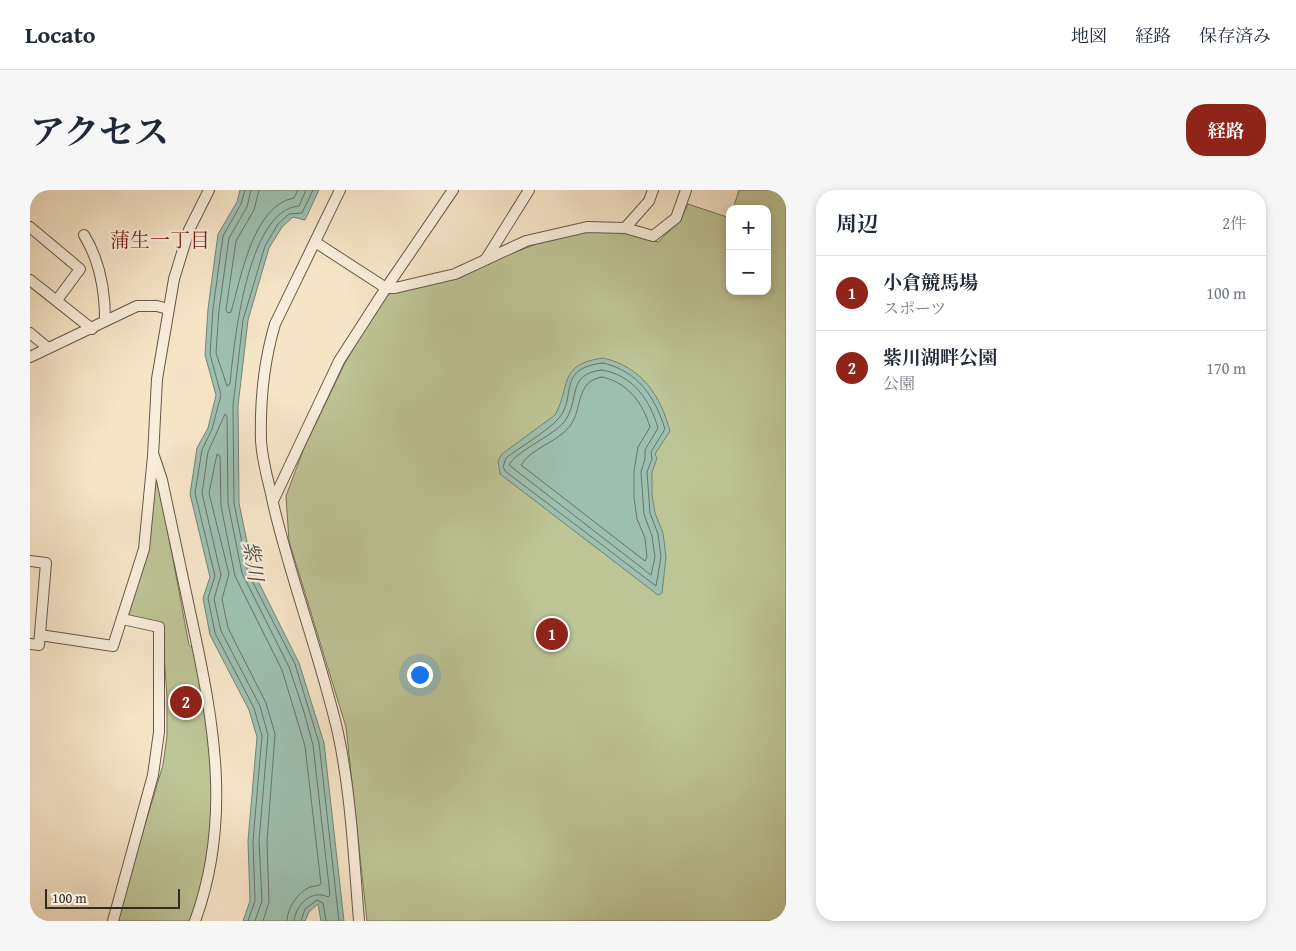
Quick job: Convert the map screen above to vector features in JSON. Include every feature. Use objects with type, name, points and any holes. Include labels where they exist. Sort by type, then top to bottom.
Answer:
[{"type":"street","points":[[40,635],[113,646],[144,549],[153,456],[157,379],[174,278],[189,230],[209,190]]},
{"type":"street","points":[[340,190],[275,324],[265,364],[261,441],[268,488],[273,501],[282,543],[326,685],[338,735],[348,801],[359,921]]},
{"type":"street","points":[[273,501],[339,361],[453,190]]},
{"type":"street","points":[[486,259],[529,190]]},
{"type":"street","points":[[625,228],[650,201],[653,190]]},
{"type":"street","points":[[315,242],[386,288],[455,274],[526,242],[587,227],[625,228],[653,236],[676,218],[686,190]]},
{"type":"street","points":[[30,227],[80,269],[57,300]]},
{"type":"street","points":[[84,235],[94,251],[105,296],[105,320]]},
{"type":"street","points":[[30,280],[92,329]]},
{"type":"street","points":[[30,358],[137,306],[158,306],[168,310]]},
{"type":"street","points":[[30,333],[48,348]]},
{"type":"street","points":[[153,456],[162,480],[208,693],[215,753],[217,804],[210,874],[195,921]]},
{"type":"street","points":[[30,561],[46,563],[39,645],[30,644]]},
{"type":"street","points":[[113,921],[153,775],[159,732],[159,626],[122,619]]},
{"type":"green space","points":[[739,190],[786,190],[786,921],[367,921],[346,727],[289,541],[286,496],[304,448],[345,363],[383,299],[389,294],[437,282],[547,240],[586,231],[617,231],[658,242],[680,221],[688,204],[726,217],[726,295],[771,295],[771,205],[734,205]]},
{"type":"green space","points":[[157,474],[189,645],[193,649],[206,713],[213,780],[212,836],[205,873],[192,921],[116,921],[163,765],[167,736],[167,697],[162,624],[128,615],[148,552],[154,475]]},
{"type":"water","points":[[240,190],[319,190],[305,220],[293,217],[282,227],[269,248],[248,320],[238,406],[239,503],[253,571],[299,663],[324,743],[344,921],[321,921],[318,904],[309,912],[305,921],[243,921],[250,901],[248,841],[257,737],[249,710],[210,635],[203,598],[210,577],[190,494],[197,448],[208,428],[216,395],[205,355],[208,309],[218,234],[237,202]]},
{"type":"water","points":[[603,358],[629,368],[647,384],[661,406],[670,431],[655,454],[657,458],[652,472],[652,495],[655,513],[663,533],[666,557],[662,593],[658,595],[500,474],[498,461],[502,454],[555,415],[572,371],[578,365]]},
{"type":"place","name":"小倉競馬場","points":[[552,634]]},
{"type":"place","name":"紫川湖畔公園","points":[[186,702]]},
{"type":"district","name":"蒲生一丁目","points":[[160,239]]},
{"type":"water label","name":"紫川","points":[[254,561]]}]
